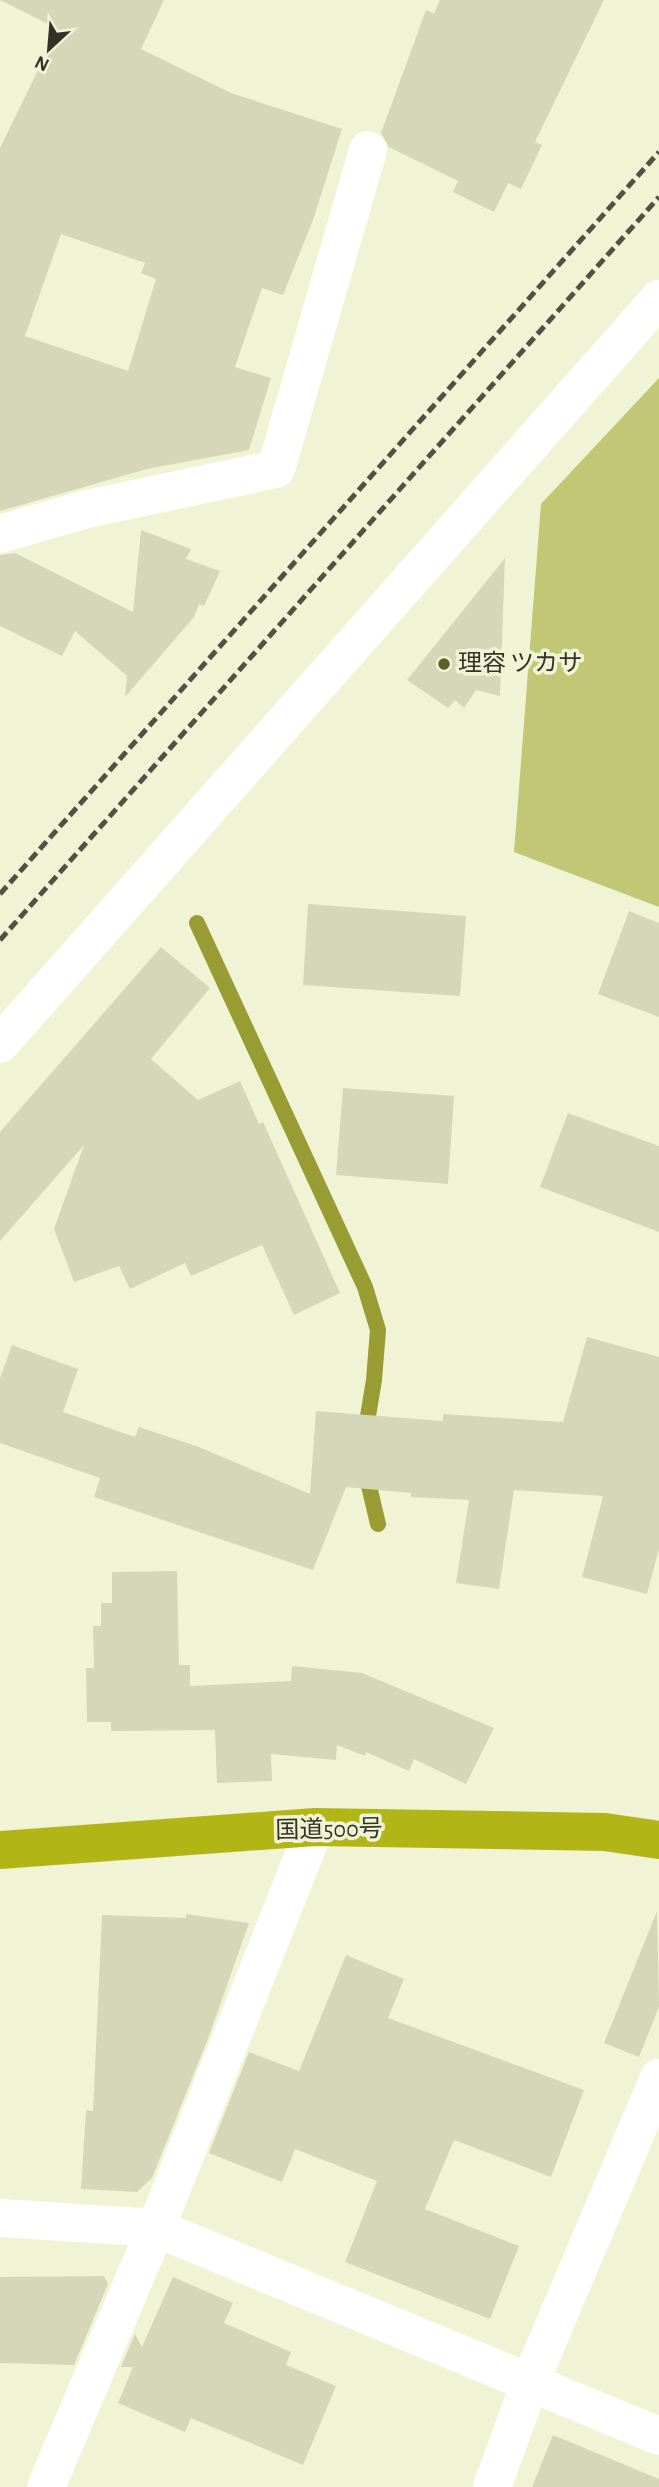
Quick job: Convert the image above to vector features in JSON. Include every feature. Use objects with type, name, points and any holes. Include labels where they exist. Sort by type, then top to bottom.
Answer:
[{"type":"highway","name":"国道500号","points":[[0,1850],[315,1827],[605,1832],[659,1840]]},
{"type":"street","points":[[0,534],[87,509],[276,469],[368,150]]},
{"type":"street","points":[[0,1044],[659,299]]},
{"type":"street","points":[[46,2487],[156,2228],[315,1827]]},
{"type":"street","points":[[492,2487],[531,2380],[659,2078]]},
{"type":"street","points":[[0,2218],[156,2228],[531,2380],[659,2436]]},
{"type":"green space","points":[[659,378],[659,907],[514,852],[541,504]]},
{"type":"building","points":[[0,0],[164,0],[141,49],[231,93],[342,129],[313,220],[283,295],[262,288],[235,367],[271,378],[249,450],[147,469],[0,511],[0,148],[58,29]],"holes":[[[61,234],[145,263],[141,273],[156,279],[128,371],[25,336]]]},
{"type":"building","points":[[440,0],[604,0],[535,142],[542,145],[521,189],[508,183],[494,212],[453,192],[458,181],[389,147],[381,133],[426,10],[434,14]]},
{"type":"building","points":[[141,530],[191,549],[186,559],[220,571],[204,606],[199,604],[194,617],[125,697],[127,676],[75,631],[62,656],[0,626],[0,555],[15,553],[133,612]]},
{"type":"building","points":[[505,558],[500,696],[476,690],[464,708],[455,700],[448,708],[407,680]]},
{"type":"building","points":[[308,904],[466,916],[460,996],[303,985]]},
{"type":"building","points":[[629,911],[659,923],[659,1017],[598,994]]},
{"type":"building","points":[[161,947],[210,988],[151,1059],[198,1100],[240,1081],[259,1124],[263,1122],[340,1293],[294,1315],[262,1245],[191,1276],[185,1263],[130,1289],[119,1266],[74,1282],[54,1229],[84,1145],[0,1241],[0,1132]]},
{"type":"building","points":[[343,1088],[454,1096],[448,1184],[336,1175]]},
{"type":"building","points":[[568,1113],[659,1146],[659,1232],[540,1187]]},
{"type":"building","points":[[587,1337],[659,1357],[659,1549],[647,1594],[582,1577],[603,1496],[514,1490],[499,1589],[456,1583],[469,1500],[411,1497],[411,1493],[346,1487],[313,1570],[94,1497],[100,1478],[0,1443],[0,1378],[12,1345],[78,1369],[63,1412],[135,1437],[139,1427],[199,1447],[310,1494],[316,1411],[443,1421],[443,1414],[563,1422]]},
{"type":"building","points":[[177,1571],[179,1665],[190,1665],[190,1686],[291,1681],[292,1666],[362,1673],[494,1728],[466,1784],[414,1759],[409,1771],[366,1752],[365,1756],[337,1745],[336,1760],[271,1754],[272,1781],[217,1783],[215,1730],[111,1731],[111,1722],[87,1722],[86,1668],[94,1668],[93,1626],[101,1626],[101,1603],[112,1603],[112,1572]]},
{"type":"building","points":[[657,1911],[659,2007],[639,2057],[604,2043]]},
{"type":"building","points":[[186,1914],[249,1923],[209,2036],[152,2178],[137,2192],[81,2189],[86,2110],[93,2111],[102,1915],[186,1918]]},
{"type":"building","points":[[346,1955],[404,1979],[388,2018],[584,2090],[551,2177],[454,2140],[425,2209],[519,2246],[490,2319],[345,2262],[377,2181],[295,2149],[282,2182],[209,2153],[249,2052],[299,2071]]},
{"type":"building","points":[[104,2276],[108,2284],[74,2365],[0,2363],[0,2277]]},
{"type":"building","points":[[173,2277],[233,2303],[224,2323],[291,2352],[286,2365],[336,2386],[303,2465],[191,2418],[185,2432],[118,2403],[133,2367],[121,2367],[135,2334],[142,2347]]},
{"type":"building","points":[[553,2435],[659,2479],[659,2487],[532,2487]]},
{"type":"waterway","points":[[197,923],[365,1287],[378,1330],[374,1380],[365,1434]]},
{"type":"waterway","points":[[365,1469],[378,1524]]},
{"type":"railway","points":[[0,894],[659,152]]},
{"type":"railway","points":[[0,940],[659,197]]},
{"type":"place","name":"理容 ツカサ","points":[[444,664]]}]
